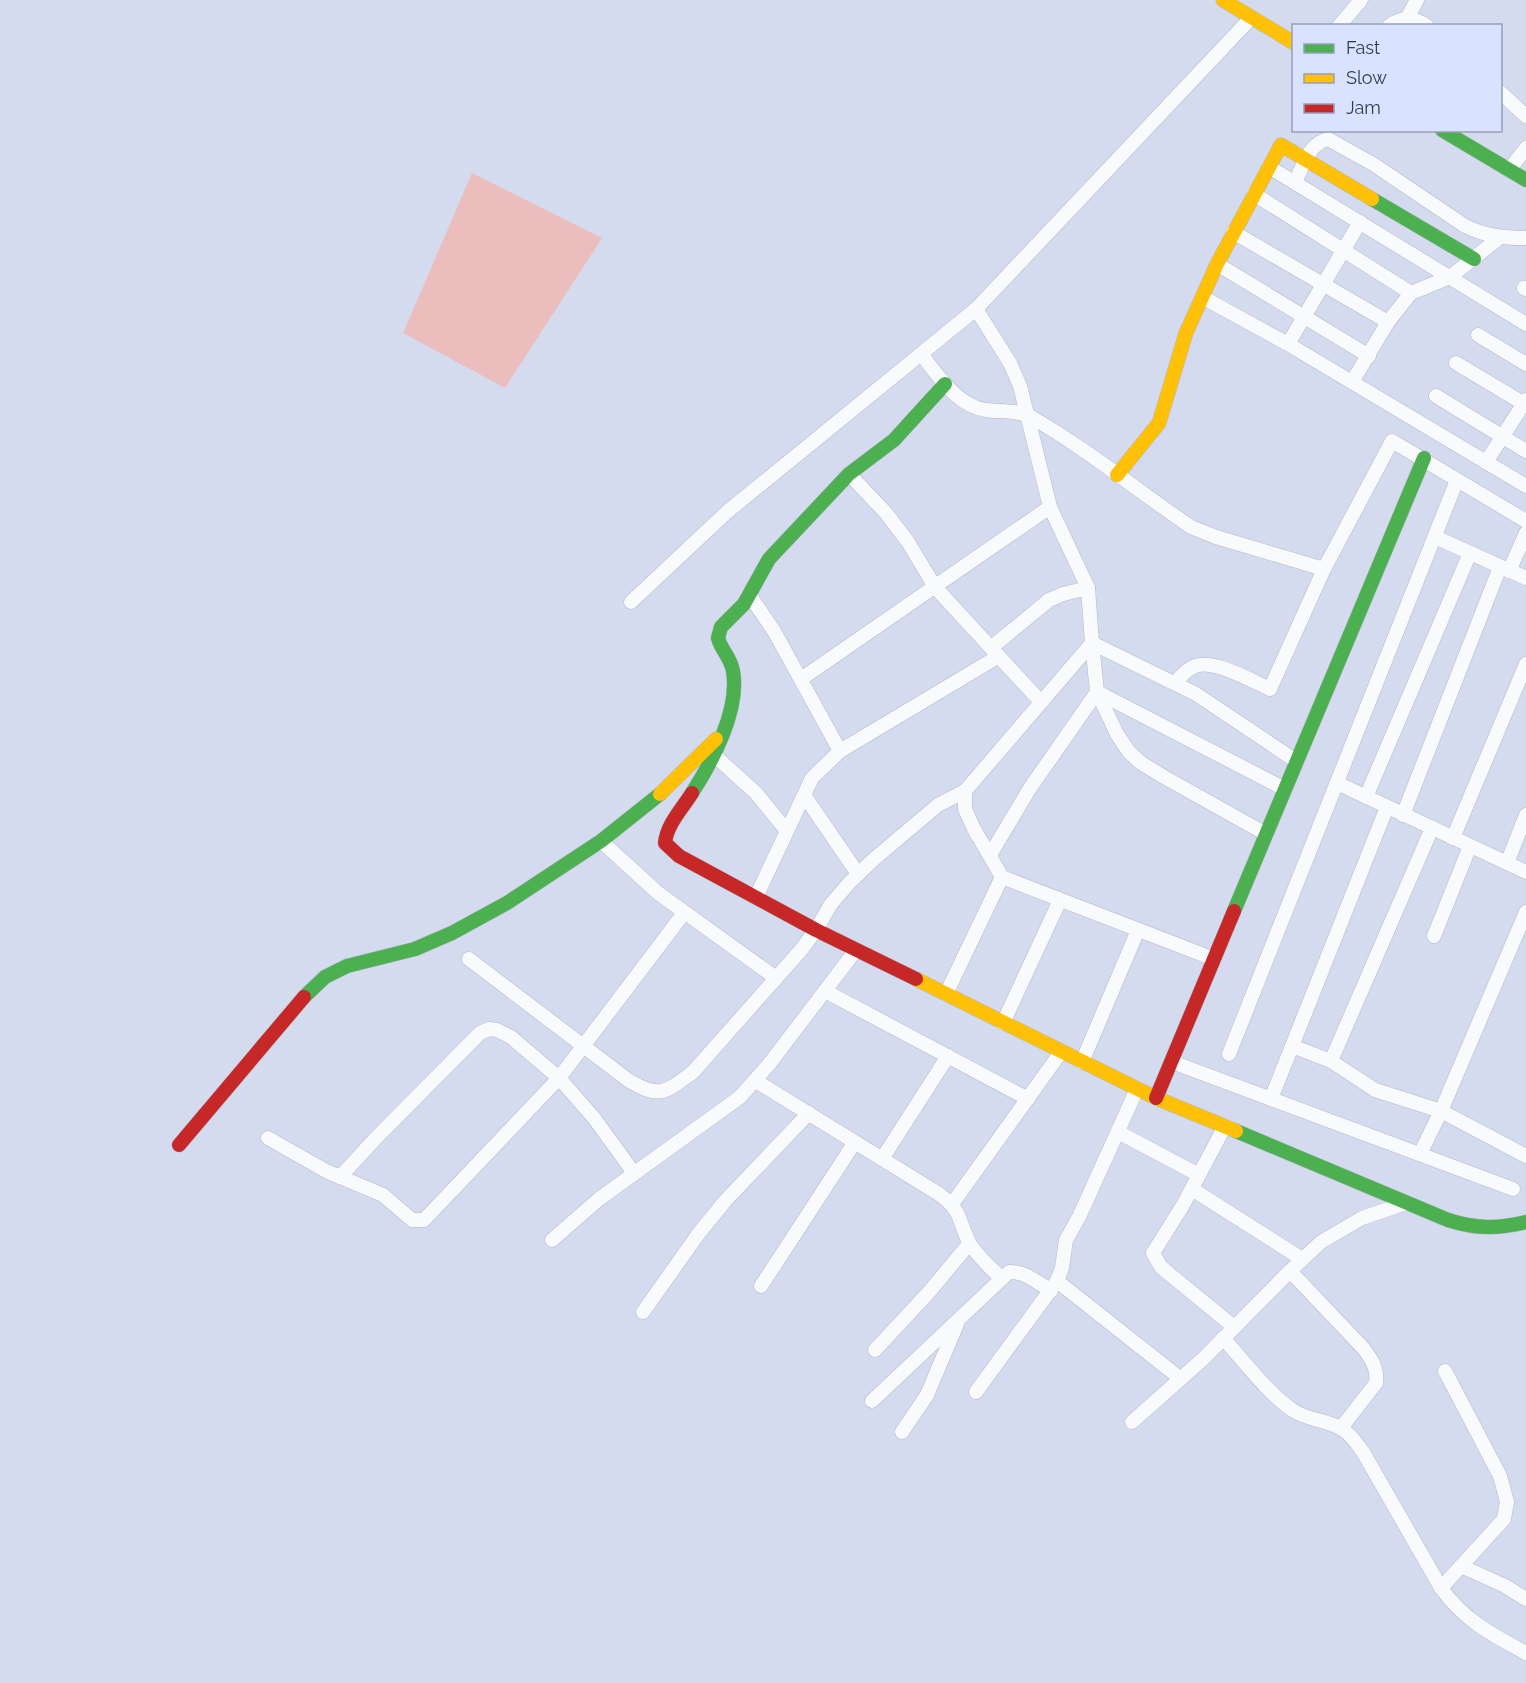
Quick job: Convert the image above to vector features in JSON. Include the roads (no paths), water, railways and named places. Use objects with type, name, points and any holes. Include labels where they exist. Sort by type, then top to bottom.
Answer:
[{"type":"street","points":[[1222,0],[1292,42]]},
{"type":"street","points":[[1341,24],[1361,0]]},
{"type":"street","points":[[1407,18],[1417,0]]},
{"type":"street","points":[[631,602],[727,512],[976,309],[1251,18]]},
{"type":"street","points":[[1391,24],[1407,18],[1424,24]]},
{"type":"street","points":[[1502,94],[1526,116]]},
{"type":"street","points":[[1445,132],[1526,180]]},
{"type":"street","points":[[1295,182],[1306,160],[1320,141],[1328,139],[1373,164],[1465,226],[1481,234],[1499,238],[1526,238]]},
{"type":"street","points":[[1117,475],[1159,423],[1186,333],[1233,232],[1281,145],[1474,259]]},
{"type":"street","points":[[1509,170],[1526,148]]},
{"type":"street","points":[[1269,167],[1526,324]]},
{"type":"street","points":[[1254,194],[1412,293]]},
{"type":"street","points":[[1288,344],[1360,222]]},
{"type":"street","points":[[1233,232],[1388,322]]},
{"type":"street","points":[[1352,382],[1388,322],[1412,293],[1450,277],[1499,238]]},
{"type":"street","points":[[1217,264],[1369,356]]},
{"type":"street","points":[[1202,297],[1288,344],[1526,486]]},
{"type":"street","points":[[976,309],[1010,363],[1020,386],[1050,507],[1088,588],[1097,692],[1117,734],[1129,752],[1141,763],[1266,834]]},
{"type":"street","points":[[1478,336],[1526,364]]},
{"type":"street","points":[[921,354],[945,384],[961,399],[982,410],[1029,415],[1191,527],[1216,537],[1324,569]]},
{"type":"street","points":[[1456,363],[1525,403],[1486,462]]},
{"type":"street","points":[[945,384],[894,440],[849,474],[769,559],[759,574],[750,596],[720,628],[717,635],[731,661],[734,679],[732,699],[724,731],[714,755],[665,836],[665,843],[669,849],[816,930],[1137,1089],[1224,1128],[1474,1229],[1496,1229],[1526,1222]]},
{"type":"street","points":[[1436,396],[1526,451]]},
{"type":"street","points":[[1175,683],[1194,666],[1206,664],[1219,667],[1270,689],[1324,569],[1392,441],[1424,458],[1526,521]]},
{"type":"street","points":[[1156,1098],[1424,458]]},
{"type":"street","points":[[849,474],[886,513],[908,542],[935,587],[1041,702]]},
{"type":"street","points":[[1229,1054],[1457,480]]},
{"type":"street","points":[[801,679],[1050,507]]},
{"type":"street","points":[[1403,815],[1505,569],[1526,533]]},
{"type":"street","points":[[1435,537],[1526,578]]},
{"type":"street","points":[[1366,797],[1470,553]]},
{"type":"street","points":[[756,897],[812,778],[840,752],[996,652],[1049,600],[1088,588]]},
{"type":"street","points":[[750,596],[774,631],[840,752]]},
{"type":"street","points":[[1092,643],[1196,694],[1296,761]]},
{"type":"street","points":[[469,959],[582,1047],[646,1091],[660,1093],[676,1085],[693,1072],[776,978],[816,930],[831,903],[858,874],[938,805],[965,791],[1092,643]]},
{"type":"street","points":[[1454,838],[1526,664]]},
{"type":"street","points":[[1097,692],[1285,789]]},
{"type":"street","points":[[990,855],[1030,788],[1097,692]]},
{"type":"street","points":[[179,1145],[292,1011],[325,977],[347,966],[415,949],[452,933],[507,903],[557,872],[654,800],[724,731]]},
{"type":"street","points":[[714,755],[756,793],[787,831]]},
{"type":"street","points":[[1337,783],[1526,872]]},
{"type":"street","points":[[965,791],[965,809],[1002,878],[1214,959]]},
{"type":"street","points":[[804,795],[858,874]]},
{"type":"street","points":[[1271,1099],[1387,807]]},
{"type":"street","points":[[1507,863],[1526,815]]},
{"type":"street","points":[[1331,1061],[1432,828]]},
{"type":"street","points":[[601,841],[658,893],[776,978]]},
{"type":"street","points":[[1434,936],[1470,846]]},
{"type":"street","points":[[946,994],[1002,878]]},
{"type":"street","points":[[1003,1023],[1060,900]]},
{"type":"street","points":[[268,1138],[340,1178],[382,1195],[412,1220],[424,1220],[559,1078],[684,913]]},
{"type":"street","points":[[1420,1154],[1525,919]]},
{"type":"street","points":[[1082,1062],[1138,930]]},
{"type":"street","points":[[552,1240],[599,1199],[740,1097],[756,1081],[856,950]]},
{"type":"street","points":[[825,991],[1028,1099]]},
{"type":"street","points":[[340,1178],[480,1033],[489,1029],[511,1037],[559,1078],[594,1118],[634,1173]]},
{"type":"street","points":[[1292,1046],[1331,1061],[1375,1090],[1441,1111],[1526,1156]]},
{"type":"street","points":[[952,1203],[1061,1052]]},
{"type":"street","points":[[882,1159],[948,1056]]},
{"type":"street","points":[[1172,1062],[1513,1189]]},
{"type":"street","points":[[756,1081],[952,1203],[958,1212],[969,1244],[1001,1278]]},
{"type":"street","points":[[976,1392],[1054,1286],[1062,1268],[1066,1240],[1079,1217],[1137,1089]]},
{"type":"street","points":[[643,1312],[699,1233],[725,1201],[809,1113]]},
{"type":"street","points":[[1224,1128],[1154,1253],[1161,1267],[1234,1327]]},
{"type":"street","points":[[1118,1132],[1199,1174]]},
{"type":"street","points":[[761,1286],[855,1142]]},
{"type":"street","points":[[1192,1188],[1302,1259]]},
{"type":"street","points":[[1132,1422],[1180,1380],[1290,1270],[1322,1242],[1362,1218],[1406,1203]]},
{"type":"street","points":[[874,1350],[930,1292],[969,1244]]},
{"type":"street","points":[[1290,1270],[1364,1349],[1374,1364],[1377,1375],[1376,1383],[1341,1428]]},
{"type":"street","points":[[872,1401],[1001,1278],[1009,1272],[1016,1271],[1054,1286],[1180,1380]]},
{"type":"street","points":[[902,1432],[927,1395],[960,1317]]},
{"type":"street","points":[[1223,1338],[1266,1386],[1292,1410],[1309,1419],[1341,1428],[1364,1452],[1453,1606],[1485,1631],[1526,1653]]},
{"type":"street","points":[[1441,1588],[1504,1519],[1507,1502],[1500,1476],[1445,1371]]},
{"type":"street","points":[[1461,1566],[1525,1597]]}]
